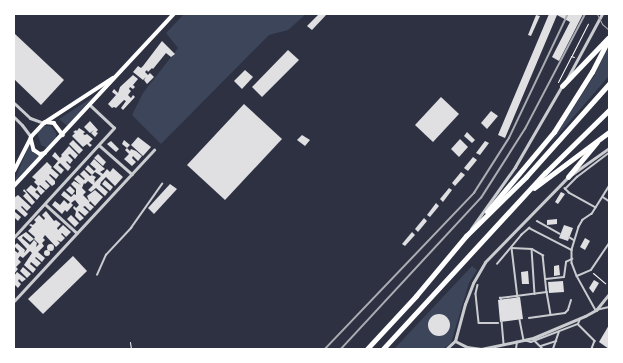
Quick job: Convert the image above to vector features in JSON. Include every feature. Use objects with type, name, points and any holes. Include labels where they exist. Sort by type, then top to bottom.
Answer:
[{"type":"highway","points":[[562,86],[609,38]]},
{"type":"highway","points":[[367,349],[416,296],[554,132],[592,72],[609,38]]},
{"type":"highway","points":[[466,236],[526,177],[609,84]]},
{"type":"highway","points":[[383,349],[544,173],[609,110]]},
{"type":"highway","points":[[525,195],[609,132]]},
{"type":"highway","points":[[568,177],[603,135]]},
{"type":"main road","points":[[14,186],[174,14]]},
{"type":"main road","points":[[14,170],[31,137],[44,122],[119,74]]},
{"type":"main road","points":[[44,122],[54,123],[63,135]]},
{"type":"main road","points":[[31,137],[34,150],[40,154],[45,153]]},
{"type":"street","points":[[466,236],[515,167],[602,14]]},
{"type":"street","points":[[14,103],[30,118],[44,122]]},
{"type":"street","points":[[14,237],[114,128],[90,106]]},
{"type":"street","points":[[14,117],[31,137]]},
{"type":"street","points":[[99,145],[132,174]]},
{"type":"street","points":[[446,349],[455,341],[470,290],[485,262],[568,177],[609,148]]},
{"type":"street","points":[[14,301],[154,150]]},
{"type":"street","points":[[44,204],[77,233]]},
{"type":"street","points":[[455,341],[474,349],[524,340],[581,318],[596,310],[609,294]]},
{"type":"lane","points":[[596,208],[569,193],[565,189],[574,179],[609,153]]},
{"type":"lane","points":[[97,275],[106,255],[131,228],[162,184]]},
{"type":"lane","points":[[609,187],[596,208],[581,223],[574,240],[572,250],[572,259],[577,276],[596,310],[609,307]]},
{"type":"lane","points":[[603,197],[609,201]]},
{"type":"lane","points":[[537,221],[560,234]]},
{"type":"lane","points":[[497,264],[512,248],[521,235],[529,228],[560,246],[572,250]]},
{"type":"lane","points":[[569,238],[574,240]]},
{"type":"lane","points":[[577,276],[591,270],[609,243]]},
{"type":"lane","points":[[512,248],[532,250],[544,255],[545,279],[551,314]]},
{"type":"lane","points":[[512,248],[517,296]]},
{"type":"lane","points":[[532,250],[536,294]]},
{"type":"lane","points":[[545,279],[564,277],[566,262],[572,259]]},
{"type":"lane","points":[[478,285],[476,294],[479,323],[498,323]]},
{"type":"lane","points":[[500,299],[547,292]]},
{"type":"lane","points":[[529,318],[565,313],[568,310],[571,300]]},
{"type":"lane","points":[[520,320],[524,340],[535,341],[578,324],[581,318]]},
{"type":"lane","points":[[502,322],[504,344]]},
{"type":"lane","points":[[578,324],[595,341],[592,349]]},
{"type":"lane","points":[[553,349],[559,332]]},
{"type":"lane","points":[[535,341],[543,349]]},
{"type":"lane","points":[[541,346],[556,341]]},
{"type":"lane","points":[[516,349],[517,342]]},
{"type":"path","points":[[558,83],[588,24]]},
{"type":"path","points":[[591,270],[595,276],[604,282]]},
{"type":"path","points":[[130,342],[131,349]]},
{"type":"shaded area","points":[[184,14],[306,14],[288,30],[269,35],[161,144],[132,115],[143,93],[178,48],[166,33]]},
{"type":"shaded area","points":[[609,46],[609,76],[550,144],[594,76]]},
{"type":"shaded area","points":[[93,97],[67,126],[59,119]]},
{"type":"shaded area","points":[[44,126],[51,126],[56,133],[56,139],[47,148],[41,145],[37,132]]},
{"type":"shaded area","points":[[29,145],[31,150],[39,157],[14,182]]},
{"type":"shaded area","points":[[472,266],[477,270],[469,283],[451,343],[443,349],[394,349]]},
{"type":"building","points":[[319,14],[327,14],[312,30],[307,26]]},
{"type":"building","points":[[549,14],[583,14],[559,61],[552,57],[570,22],[557,15],[505,138],[498,135]]},
{"type":"building","points":[[536,15],[540,16],[531,36],[528,35]]},
{"type":"building","points":[[15,34],[64,80],[41,105],[14,79]]},
{"type":"building","points":[[162,41],[175,54],[171,57],[166,53],[153,69],[152,68],[148,72],[147,70],[145,72],[148,75],[150,73],[154,77],[147,84],[144,80],[146,77],[143,80],[133,72],[138,66],[141,68],[143,66]]},
{"type":"building","points":[[288,50],[299,60],[262,97],[252,87]]},
{"type":"building","points":[[245,70],[253,77],[242,89],[234,81]]},
{"type":"building","points":[[133,75],[138,79],[133,85],[135,87],[133,89],[130,87],[129,89],[131,91],[128,95],[131,98],[133,95],[135,97],[123,110],[121,108],[126,101],[124,100],[116,108],[112,108],[108,104],[116,95],[112,92],[114,89],[118,93],[120,87]]},
{"type":"building","points":[[441,97],[459,114],[433,142],[415,125]]},
{"type":"building","points":[[244,104],[282,139],[225,200],[187,165]]},
{"type":"building","points":[[491,111],[498,116],[487,129],[481,123]]},
{"type":"building","points":[[90,121],[98,130],[95,137],[91,133],[94,130],[90,133],[84,127]]},
{"type":"building","points":[[79,128],[85,132],[83,134],[87,134],[93,139],[89,143],[92,145],[90,147],[87,144],[83,147],[72,136],[75,133],[73,132],[76,130],[77,131]]},
{"type":"building","points":[[467,132],[475,140],[472,143],[464,136]]},
{"type":"building","points":[[302,135],[310,140],[305,146],[297,140]]},
{"type":"building","points":[[138,137],[151,147],[143,156],[131,145]]},
{"type":"building","points":[[460,139],[468,147],[459,157],[451,149]]},
{"type":"building","points":[[73,140],[83,150],[79,154],[69,144]]},
{"type":"building","points":[[124,140],[130,145],[127,148],[122,144]]},
{"type":"building","points":[[111,141],[119,149],[116,152],[107,144]]},
{"type":"building","points":[[485,141],[489,143],[480,155],[476,153]]},
{"type":"building","points":[[69,146],[78,155],[75,159],[70,154],[68,155],[73,160],[70,164],[67,161],[66,162],[71,167],[68,171],[60,163],[58,165],[64,170],[61,174],[53,167],[58,161],[52,156],[55,152],[60,158]]},
{"type":"building","points":[[127,148],[130,151],[131,149],[136,151],[142,156],[138,161],[133,156],[132,158],[136,162],[132,166],[124,159],[129,154],[125,150]]},
{"type":"building","points":[[98,154],[106,162],[103,166],[94,158]]},
{"type":"building","points":[[473,157],[477,160],[468,171],[464,168]]},
{"type":"building","points":[[94,159],[105,169],[100,172],[103,174],[107,169],[110,172],[113,168],[123,177],[115,186],[106,177],[101,182],[100,185],[108,192],[105,196],[96,188],[91,192],[88,190],[93,185],[88,181],[85,184],[84,183],[82,188],[86,192],[83,195],[89,201],[87,196],[95,190],[103,197],[95,206],[90,201],[89,203],[94,207],[90,211],[85,206],[83,207],[89,212],[85,216],[79,211],[78,212],[84,218],[80,221],[75,216],[76,211],[73,208],[74,206],[76,208],[79,205],[75,200],[71,203],[73,205],[67,212],[65,210],[62,214],[52,205],[55,201],[60,205],[64,200],[68,204],[70,202],[61,195],[64,191],[71,197],[74,194],[76,195],[76,189],[71,184],[74,181],[81,185],[74,179],[78,175],[84,180],[85,179],[80,174],[84,170],[90,176],[92,175],[85,169],[88,165],[94,171],[96,169],[90,164]],"holes":[[[95,172],[101,176],[94,183],[96,177],[92,175]]]},
{"type":"building","points":[[47,162],[59,175],[56,179],[50,174],[49,175],[55,181],[55,184],[52,186],[46,180],[45,181],[50,186],[46,190],[40,185],[39,186],[45,191],[41,195],[37,190],[35,192],[40,196],[37,200],[26,190],[31,185],[36,189],[38,186],[34,182],[36,180],[32,177]]},
{"type":"building","points":[[461,172],[465,175],[455,186],[452,183]]},
{"type":"building","points":[[105,180],[113,187],[110,191],[102,184]]},
{"type":"building","points":[[170,184],[177,189],[154,214],[148,208]]},
{"type":"building","points":[[70,186],[75,191],[72,195],[66,190]]},
{"type":"building","points":[[449,188],[452,190],[443,202],[440,199]]},
{"type":"building","points":[[24,189],[35,202],[32,205],[23,196],[26,193],[23,191]]},
{"type":"building","points":[[561,192],[565,194],[558,204],[555,202]]},
{"type":"building","points":[[18,195],[31,207],[27,211],[22,206],[21,207],[28,214],[25,217],[16,209],[14,211],[14,198]]},
{"type":"building","points":[[436,203],[439,206],[430,217],[427,215]]},
{"type":"building","points":[[46,211],[54,221],[56,220],[61,224],[57,228],[58,230],[63,225],[71,232],[66,237],[62,233],[61,234],[65,238],[61,242],[57,240],[60,243],[56,247],[45,235],[43,238],[45,240],[42,243],[44,246],[38,252],[45,258],[42,262],[36,257],[35,258],[41,263],[37,267],[31,262],[30,264],[36,269],[33,273],[24,265],[32,253],[30,251],[23,258],[20,256],[18,259],[21,262],[16,267],[18,269],[14,274],[14,250],[18,253],[19,251],[14,246],[17,243],[25,250],[24,253],[27,249],[17,238],[26,232],[34,239],[35,237],[28,231],[32,227],[29,225],[33,225],[36,222],[34,220],[39,215],[44,220],[45,218],[42,215]],"holes":[[[23,236],[30,242],[34,239],[39,244],[36,247],[37,243],[34,240],[30,245],[22,238]]]},
{"type":"building","points":[[15,212],[21,217],[18,221],[14,217]]},
{"type":"building","points":[[71,215],[79,223],[75,227],[67,219]]},
{"type":"building","points":[[424,218],[427,221],[418,232],[415,229]]},
{"type":"building","points":[[557,219],[557,224],[547,225],[547,220]]},
{"type":"building","points":[[564,225],[573,228],[568,241],[559,238]]},
{"type":"building","points":[[412,232],[415,235],[405,246],[402,244]]},
{"type":"building","points":[[585,238],[590,241],[585,250],[580,247]]},
{"type":"building","points":[[50,243],[53,244],[53,250],[50,251],[47,250],[46,247],[47,244]]},
{"type":"building","points":[[47,250],[50,253],[47,256],[44,253]]},
{"type":"building","points":[[73,256],[87,271],[43,314],[28,299]]},
{"type":"building","points":[[559,265],[560,275],[554,276],[554,266]]},
{"type":"building","points":[[23,267],[31,274],[27,278],[20,271]]},
{"type":"building","points":[[528,271],[529,284],[522,284],[521,272]]},
{"type":"building","points":[[17,272],[26,279],[22,282],[19,279],[18,281],[21,284],[18,288],[14,284],[14,276]]},
{"type":"building","points":[[594,280],[599,283],[593,293],[589,288]]},
{"type":"building","points":[[563,281],[564,292],[549,293],[548,282]]},
{"type":"building","points":[[520,297],[523,319],[500,322],[498,300]]},
{"type":"building","points":[[439,314],[447,317],[450,325],[447,333],[439,336],[431,333],[428,325],[431,317]]},
{"type":"building","points":[[609,325],[609,349],[599,342]]},
{"type":"tram line","points":[[597,14],[602,24],[609,30]]},
{"type":"railway","points":[[325,349],[474,193],[509,138],[568,14]]},
{"type":"railway","points":[[341,349],[481,198],[525,129],[585,14]]}]
